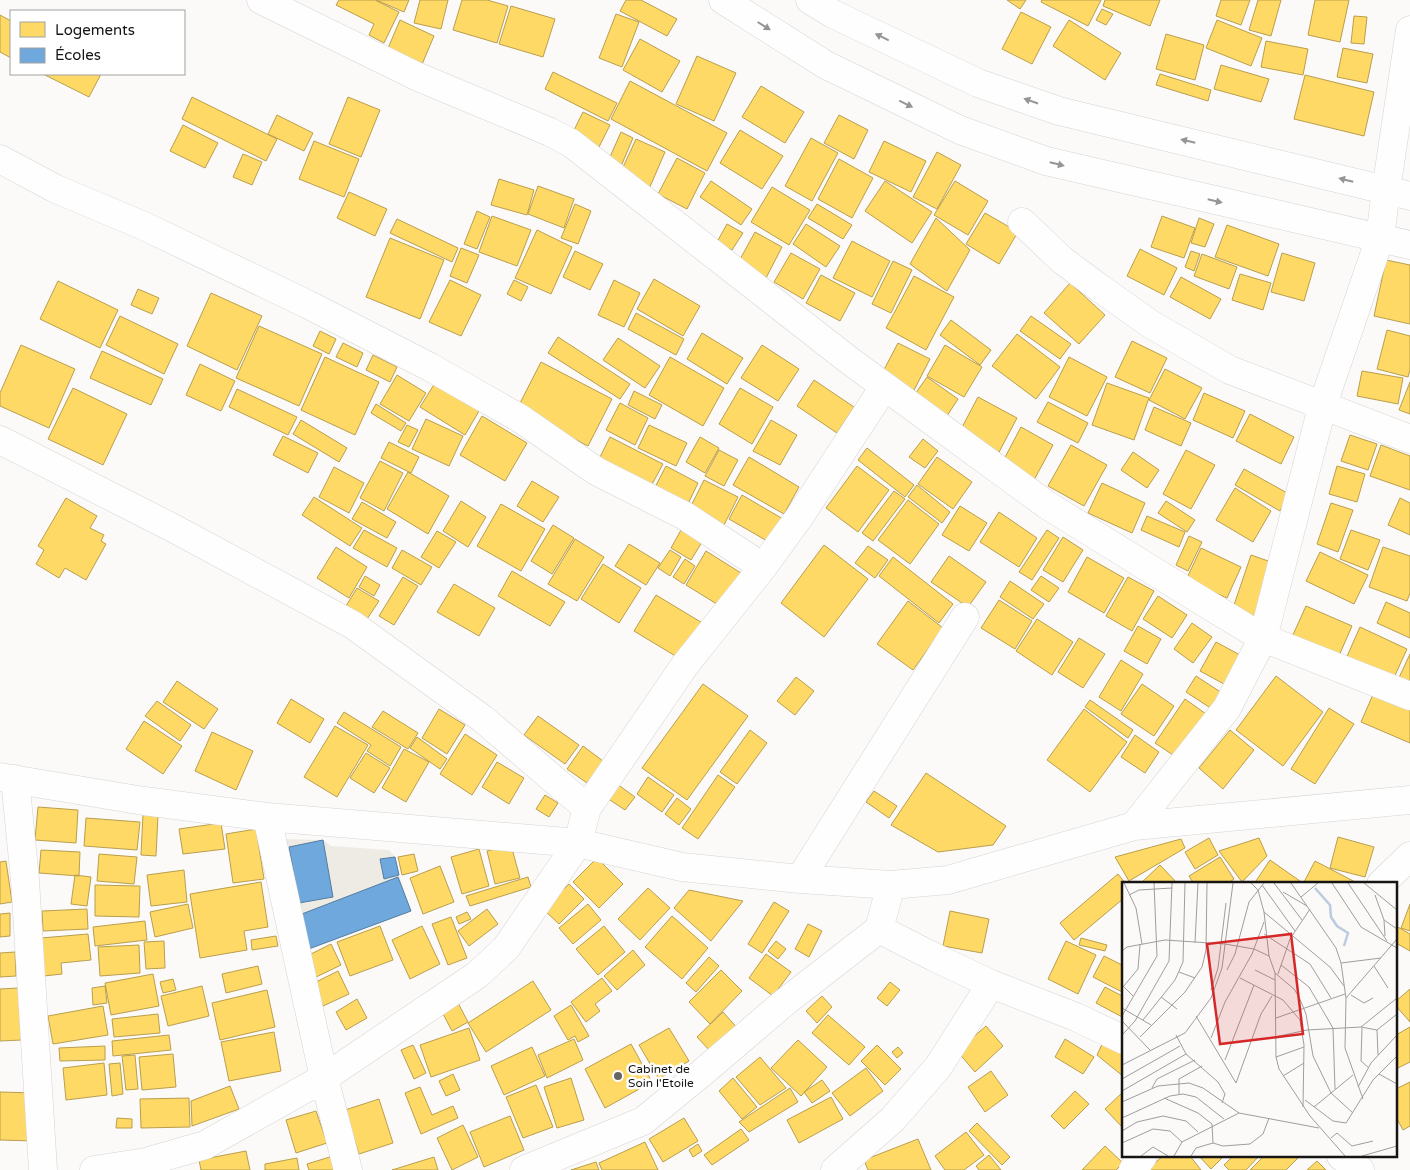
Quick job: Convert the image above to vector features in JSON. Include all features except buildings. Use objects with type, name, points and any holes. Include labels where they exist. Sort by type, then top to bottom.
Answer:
[{"type":"street","points":[[261,0],[416,76],[543,129],[571,143],[884,387],[1047,505],[1264,638],[1410,696]]},
{"type":"street","points":[[723,0],[826,65],[968,134],[1046,161],[1410,245]]},
{"type":"street","points":[[810,0],[834,14],[978,83],[1059,110],[1398,193]]},
{"type":"street","points":[[1134,826],[1227,708],[1264,638],[1322,407],[1380,238],[1398,193],[1410,30]]},
{"type":"street","points":[[0,159],[56,189],[144,226],[307,304],[430,366],[521,419],[596,471],[685,516],[764,566]]},
{"type":"street","points":[[1022,222],[1062,260],[1152,325],[1230,370],[1322,407],[1410,439]]},
{"type":"street","points":[[94,1170],[146,1162],[205,1145],[324,1078],[477,975],[506,948],[578,843],[587,808],[685,665],[764,566],[800,516],[884,387]]},
{"type":"street","points":[[0,440],[173,528],[353,625],[483,719],[587,808]]},
{"type":"street","points":[[800,879],[965,617]]},
{"type":"street","points":[[43,1170],[25,880],[7,778],[144,802],[268,817],[578,843],[682,868],[891,885],[948,880],[1134,826],[1410,800]]},
{"type":"street","points":[[268,817],[324,1078],[348,1170]]},
{"type":"street","points":[[1383,882],[1410,856]]},
{"type":"street","points":[[524,1170],[642,1120],[704,1072],[785,1002],[879,929],[891,885]]},
{"type":"street","points":[[879,929],[991,984],[1076,1017],[1122,1039]]},
{"type":"street","points":[[835,1170],[893,1119],[938,1067],[991,984]]},
{"type":"street","points":[[1132,1170],[1141,1158]]},
{"type":"street","points":[[1344,1158],[1360,1170]]},
{"type":"shaded area","points":[[282,839],[323,840],[331,846],[389,850],[395,857],[411,911],[306,950]]},
{"type":"place","name":"Cabinet de Soin l'Etoile","points":[[618,1076]]}]
